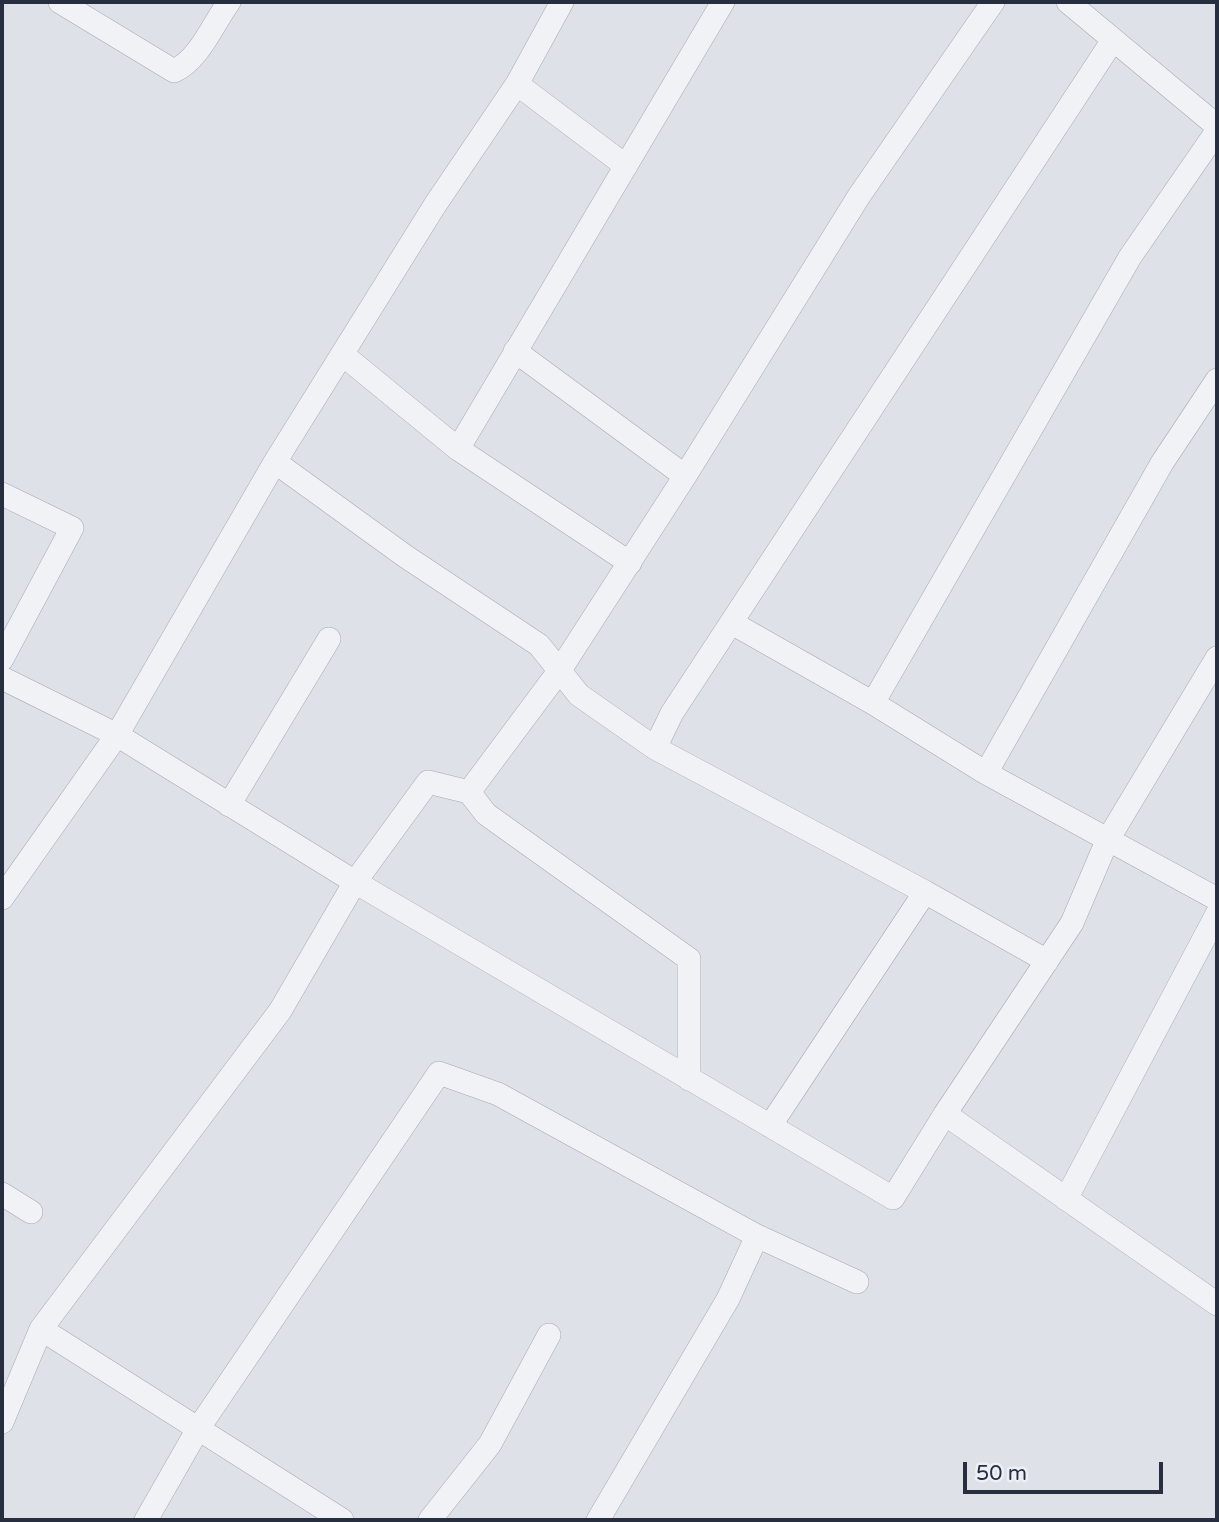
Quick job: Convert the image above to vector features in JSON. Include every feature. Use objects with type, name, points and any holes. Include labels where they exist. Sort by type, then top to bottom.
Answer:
[{"type":"street","points":[[60,2],[174,71],[185,66],[194,56],[229,2]]},
{"type":"street","points":[[2,898],[117,735],[275,462],[435,205],[517,84],[562,2]]},
{"type":"street","points":[[458,449],[723,2]]},
{"type":"street","points":[[469,792],[560,670],[685,476],[859,196],[993,2]]},
{"type":"street","points":[[873,703],[1130,257],[1217,128],[1068,2]]},
{"type":"street","points":[[655,748],[672,713],[1114,40]]},
{"type":"street","points":[[517,84],[626,166]]},
{"type":"street","points":[[515,351],[685,476]]},
{"type":"street","points":[[342,354],[458,449],[630,563]]},
{"type":"street","points":[[986,773],[1162,463],[1217,380]]},
{"type":"street","points":[[275,462],[405,556],[539,645],[579,695],[655,748],[925,892],[1047,961]]},
{"type":"street","points":[[2,494],[72,528],[10,626],[2,659]]},
{"type":"street","points":[[732,624],[873,703],[986,773],[1217,899]]},
{"type":"street","points":[[229,805],[329,639]]},
{"type":"street","points":[[2,678],[117,735],[355,882],[893,1198],[945,1114],[1072,923],[1107,841],[1217,658]]},
{"type":"street","points":[[2,1422],[41,1329],[280,1011],[355,882],[428,782],[469,792],[486,814],[689,959],[689,1079]]},
{"type":"street","points":[[770,1126],[925,892]]},
{"type":"street","points":[[1066,1199],[1217,914]]},
{"type":"street","points":[[146,1520],[198,1429],[439,1073],[498,1094],[757,1236],[857,1282]]},
{"type":"street","points":[[945,1114],[1217,1304]]},
{"type":"street","points":[[2,1194],[31,1212]]},
{"type":"street","points":[[598,1520],[728,1298],[757,1236]]},
{"type":"street","points":[[41,1329],[342,1520]]},
{"type":"street","points":[[430,1520],[490,1444],[549,1335]]}]
